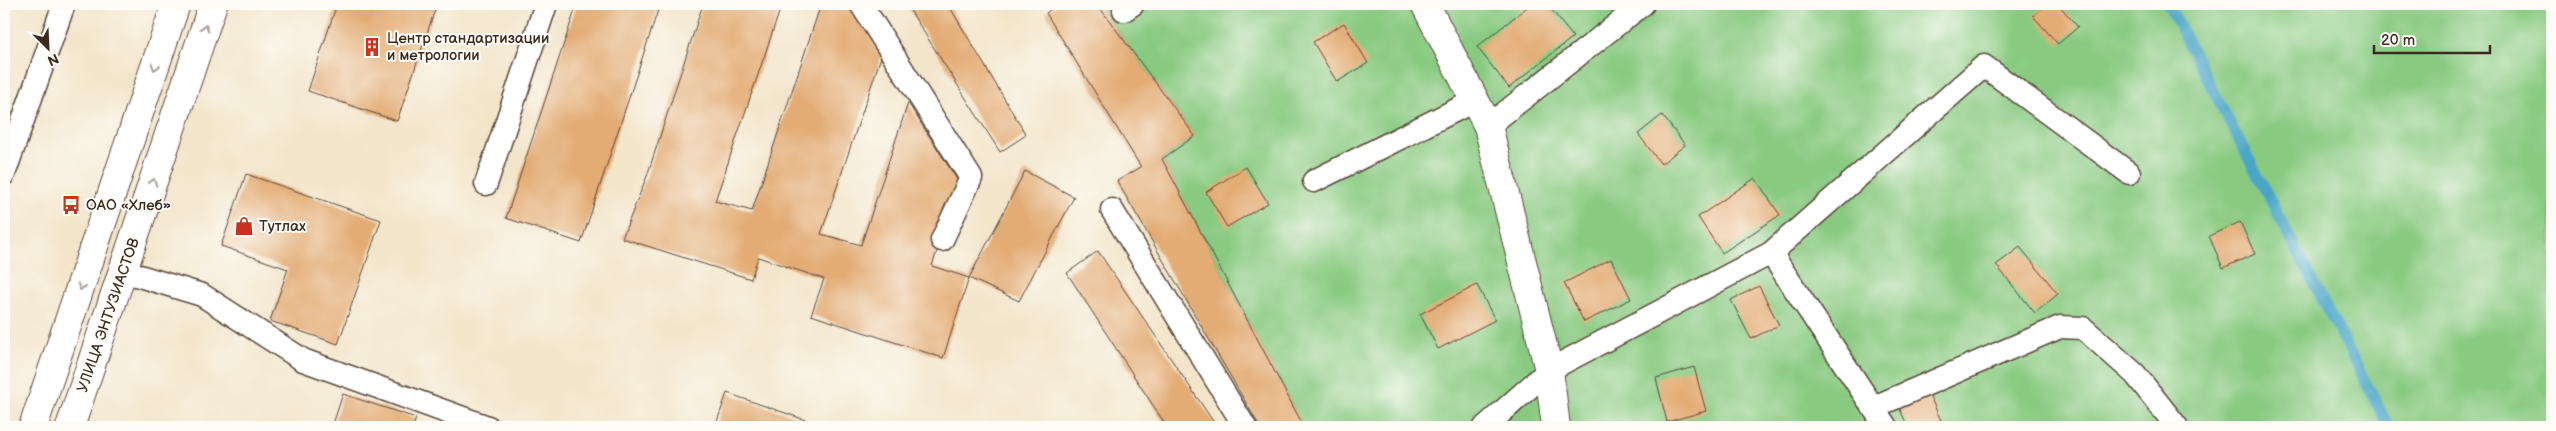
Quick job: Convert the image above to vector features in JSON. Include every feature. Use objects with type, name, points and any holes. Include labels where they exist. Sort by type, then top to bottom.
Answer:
[{"type":"street","points":[[33,427],[176,4]]},
{"type":"street","name":"УЛИЦА ЭНТУЗИАСТОВ","points":[[70,427],[213,4]]},
{"type":"street","points":[[1425,4],[1488,126],[1549,370],[1556,427]]},
{"type":"street","points":[[89,261],[123,271]]},
{"type":"lane","points":[[4,174],[64,4]]},
{"type":"lane","points":[[486,184],[546,4]]},
{"type":"lane","points":[[861,4],[971,178],[942,240]]},
{"type":"lane","points":[[1488,126],[1643,4]]},
{"type":"lane","points":[[1485,427],[1549,370],[1771,252],[1984,66],[2129,173]]},
{"type":"lane","points":[[1314,181],[1476,100]]},
{"type":"lane","points":[[1112,210],[1245,427]]},
{"type":"lane","points":[[1771,252],[1886,427]]},
{"type":"lane","points":[[123,271],[202,295],[303,360],[488,427]]},
{"type":"lane","points":[[1874,407],[2060,327],[2083,328],[2135,374],[2178,427]]},
{"type":"green space","points":[[1097,4],[2552,4],[2552,427],[1304,427],[1162,159],[1195,136]]},
{"type":"building","points":[[4,4],[10,4],[4,21]]},
{"type":"building","name":"Центр стандартизации и метрологии","points":[[337,4],[437,4],[397,121],[308,91]]},
{"type":"building","points":[[577,4],[660,4],[581,243],[506,218]]},
{"type":"building","points":[[703,4],[782,4],[715,201],[752,211],[821,4],[848,4],[883,51],[821,234],[861,245],[908,103],[960,184],[932,266],[969,278],[943,358],[811,315],[824,279],[758,257],[751,279],[622,238],[647,176]]},
{"type":"building","points":[[906,4],[948,4],[1026,135],[1000,152]]},
{"type":"building","points":[[1058,4],[1097,4],[1195,136],[1162,159],[1304,427],[1260,427],[1117,181],[1141,167],[1046,13]]},
{"type":"building","points":[[1531,4],[1547,4],[1573,37],[1509,88],[1477,47]]},
{"type":"building","points":[[2047,4],[2058,4],[2078,27],[2058,44],[2033,16]]},
{"type":"building","points":[[1344,23],[1368,63],[1337,82],[1313,42]]},
{"type":"building","points":[[1662,115],[1685,145],[1661,164],[1638,134]]},
{"type":"building","points":[[1246,167],[1268,203],[1227,227],[1206,192]]},
{"type":"building","points":[[1025,171],[1074,197],[1019,301],[969,278]]},
{"type":"building","points":[[246,174],[381,220],[338,344],[270,321],[288,269],[221,246]]},
{"type":"building","points":[[1755,178],[1780,215],[1722,253],[1698,217]]},
{"type":"building","points":[[2240,222],[2255,254],[2223,268],[2209,236]]},
{"type":"building","points":[[2020,247],[2058,294],[2035,313],[1996,265]]},
{"type":"building","points":[[1098,251],[1217,427],[1167,427],[1067,273]]},
{"type":"building","points":[[1611,259],[1631,299],[1584,322],[1564,283]]},
{"type":"building","points":[[1477,285],[1495,320],[1438,349],[1420,314]]},
{"type":"building","points":[[1759,286],[1779,325],[1751,339],[1731,300]]},
{"type":"building","points":[[1694,367],[1706,411],[1667,422],[1656,378]]},
{"type":"building","points":[[1928,392],[1944,427],[1908,427],[1898,405]]},
{"type":"building","points":[[727,393],[826,427],[715,427]]},
{"type":"building","points":[[343,394],[416,418],[413,427],[332,427]]},
{"type":"waterway","points":[[2168,4],[2389,427]]},
{"type":"place","name":"Центр стандартизации и метрологии","points":[[372,47]]},
{"type":"place","name":"ОАО «Хлеб»","points":[[71,205]]},
{"type":"place","name":"Тутлах","points":[[244,226]]}]
